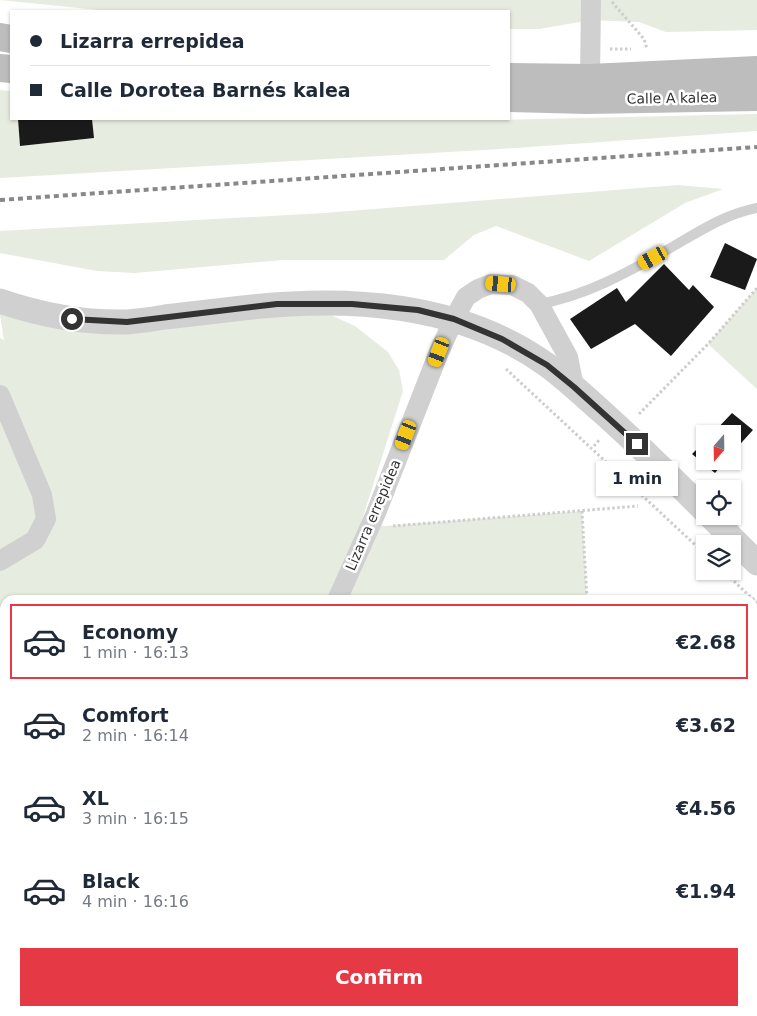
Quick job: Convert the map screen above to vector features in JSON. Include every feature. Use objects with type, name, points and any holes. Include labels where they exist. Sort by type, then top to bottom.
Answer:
[{"type":"main road","name":"Calle A kalea","points":[[589,89],[757,70]]},
{"type":"main road","points":[[510,77],[589,89]]},
{"type":"main road","name":"Calle A kalea","points":[[589,89],[757,97]]},
{"type":"main road","points":[[510,98],[589,89]]},
{"type":"street","points":[[589,89],[591,0]]},
{"type":"street","name":"Lizarra errepidea","points":[[339,595],[376,513],[454,319],[466,297],[478,289],[491,284],[512,285],[528,293],[540,304],[568,357],[574,387]]},
{"type":"street","points":[[0,301],[28,311],[72,319],[127,322],[277,304],[383,306],[418,310],[454,319],[502,339],[547,365],[624,431],[696,502]]},
{"type":"street","points":[[0,395],[42,494],[46,519],[36,540],[0,560]]},
{"type":"street","points":[[719,525],[757,562]]},
{"type":"lane","points":[[540,304],[552,302],[608,283],[699,230],[737,212],[757,208]]},
{"type":"path","points":[[611,0],[628,22],[644,38],[647,49]]},
{"type":"path","points":[[624,431],[708,344],[757,288]]},
{"type":"path","points":[[504,368],[696,546]]},
{"type":"path","points":[[385,526],[638,506]]},
{"type":"path","points":[[582,511],[587,595]]},
{"type":"path","points":[[733,580],[748,595]]},
{"type":"shaded area","points":[[0,0],[757,0],[757,30],[666,32],[639,22],[591,20],[539,29],[510,29],[510,10],[98,10]]},
{"type":"shaded area","points":[[0,90],[10,91],[10,120],[18,120],[20,146],[94,138],[92,120],[510,120],[757,114],[757,131],[501,149],[0,178]]},
{"type":"shaded area","points":[[678,185],[723,189],[685,203],[589,261],[496,226],[474,235],[444,260],[283,260],[135,273],[97,271],[0,253],[0,231],[324,213]]},
{"type":"shaded area","points":[[757,288],[757,389],[708,344]]},
{"type":"shaded area","points":[[0,300],[127,322],[304,303],[355,326],[388,352],[399,370],[403,391],[361,523],[385,526],[582,511],[587,595],[0,595],[0,338],[4,340]]},
{"type":"building","points":[[18,120],[92,120],[94,138],[20,146]]},
{"type":"building","points":[[725,243],[757,259],[745,290],[710,277]]},
{"type":"building","points":[[664,264],[689,290],[693,285],[714,307],[671,356],[635,324],[591,349],[570,319],[617,288],[626,302]]},
{"type":"building","points":[[732,413],[753,430],[741,443],[741,425],[721,425]]},
{"type":"railway","points":[[0,200],[757,147]]},
{"type":"route","points":[[72,319],[127,322],[277,304],[352,304],[418,310],[454,319],[502,339],[547,365],[637,444]]}]
